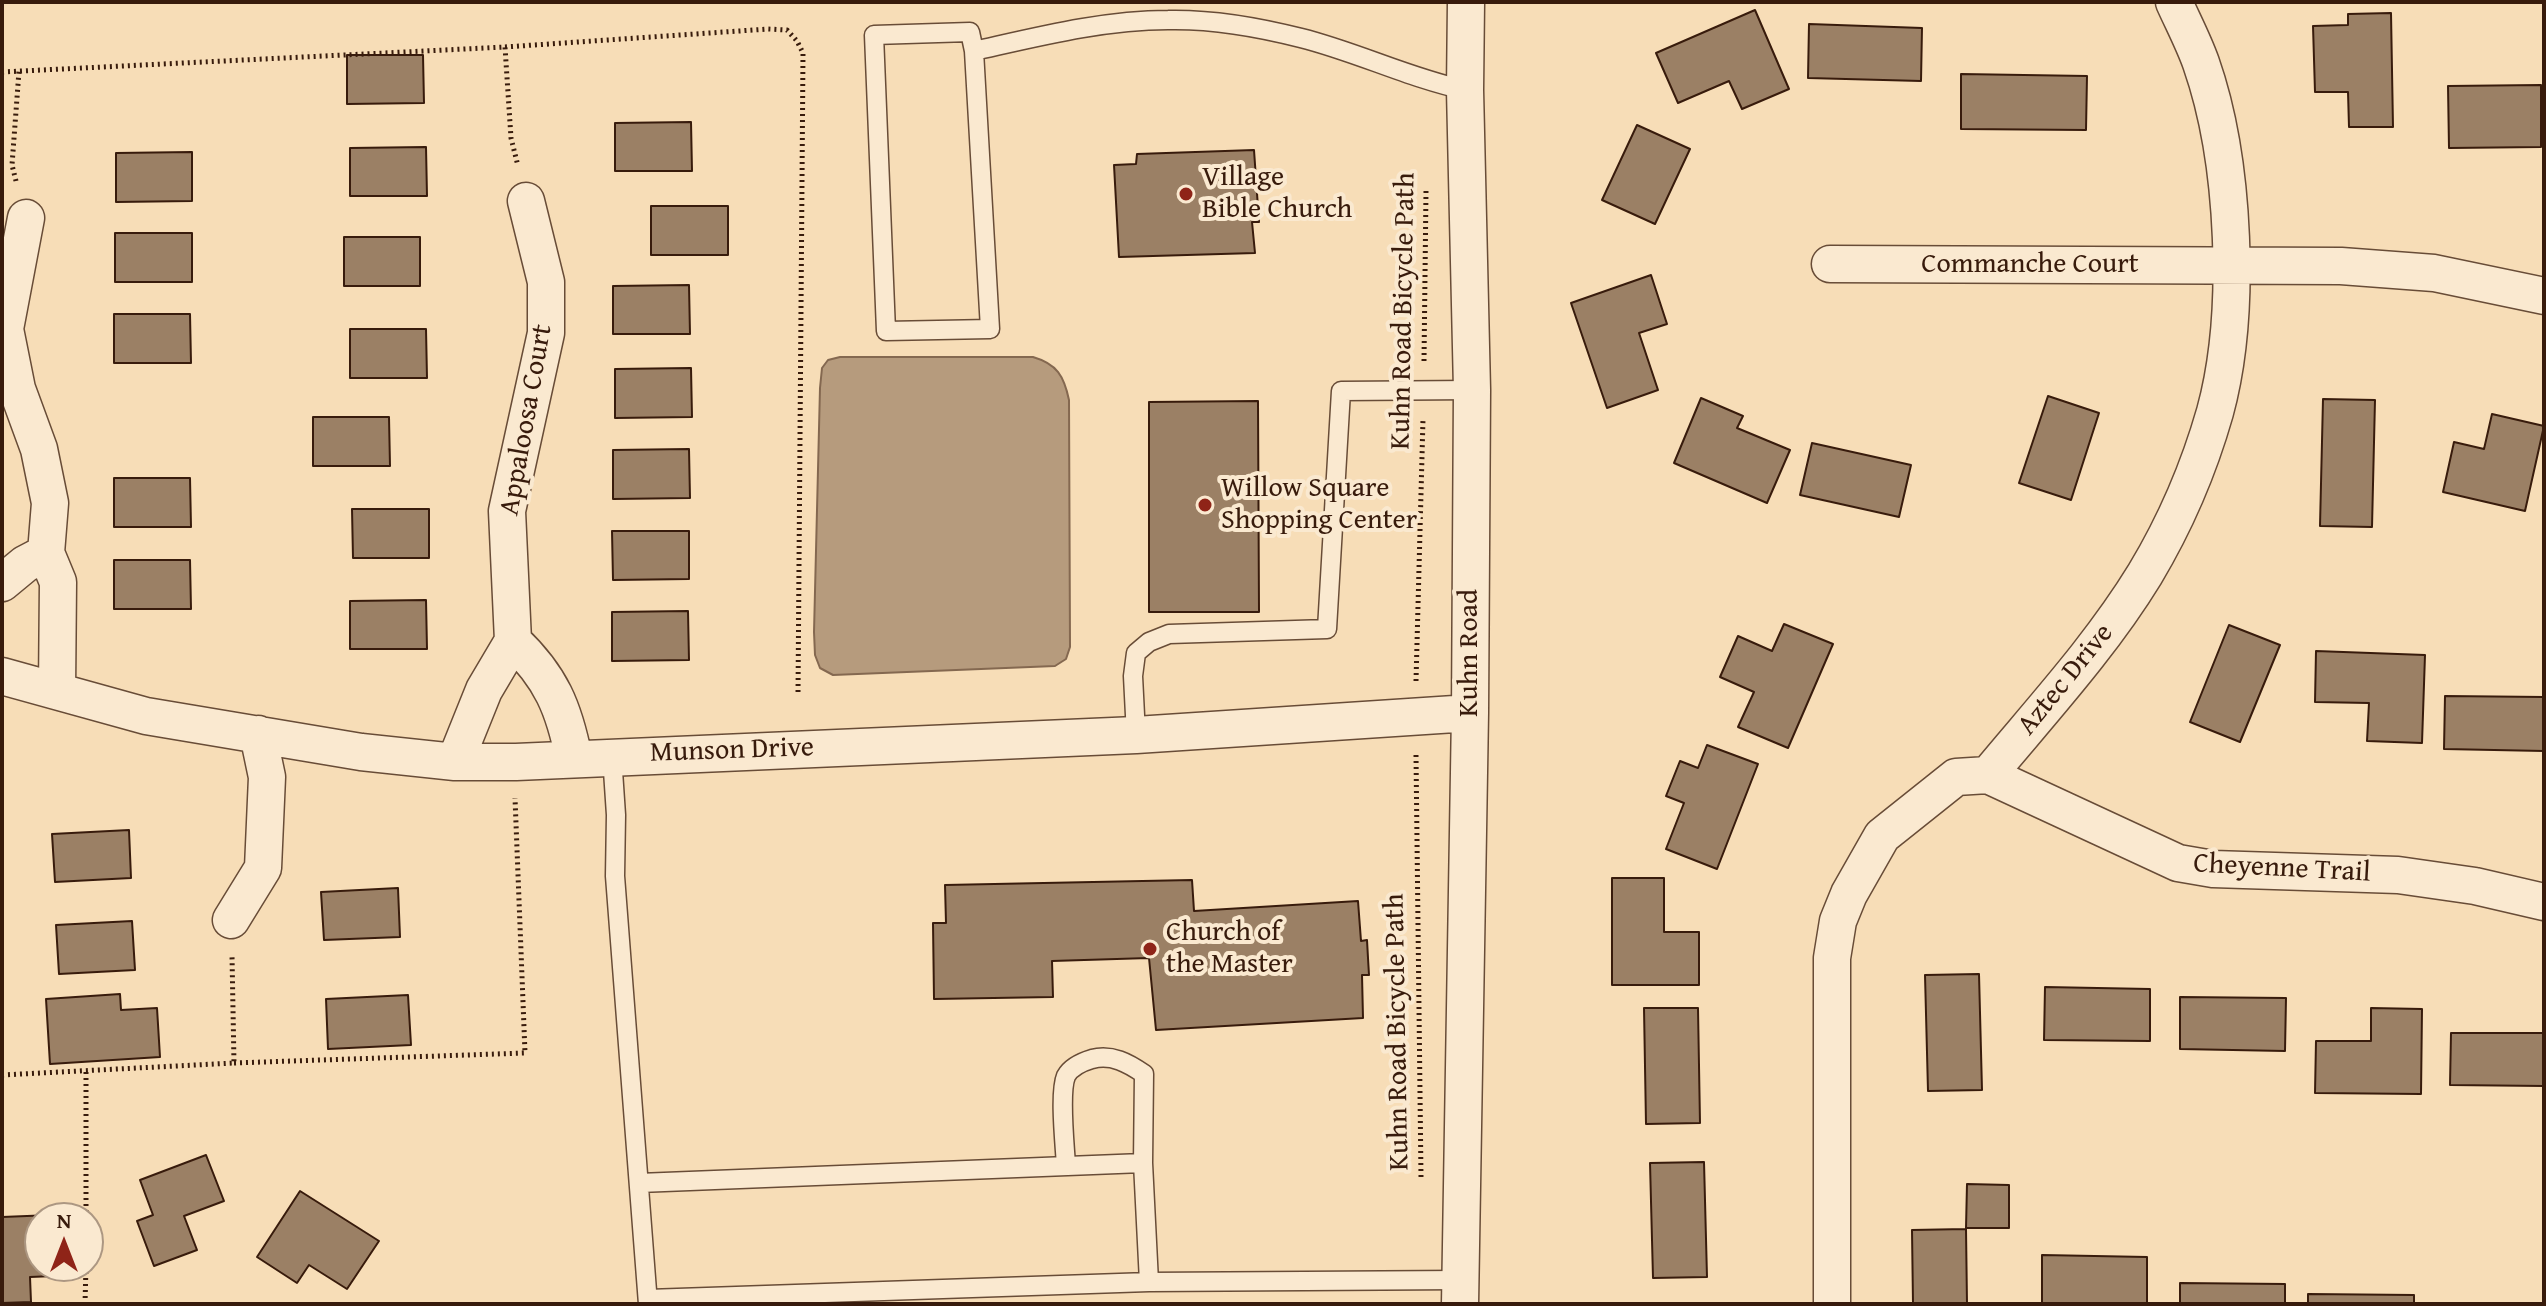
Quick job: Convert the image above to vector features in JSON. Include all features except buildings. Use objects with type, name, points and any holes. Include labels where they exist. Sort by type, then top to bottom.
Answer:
[{"type":"street","name":"Kuhn Road","points":[[1460,1292],[1472,390],[1466,2]]},
{"type":"street","name":"Aztec Drive","points":[[1988,775],[2108,629],[2145,573],[2180,509],[2215,412],[2227,340],[2231,266],[2226,193],[2217,120],[2201,63],[2174,2]]},
{"type":"street","name":"Appaloosa Court","points":[[513,641],[507,511],[546,333],[546,282],[526,201]]},
{"type":"street","points":[[26,218],[5,329],[17,389],[39,449],[50,503],[46,553],[58,582],[57,691]]},
{"type":"street","name":"Commanche Court","points":[[1830,264],[2341,266],[2434,273],[2544,296]]},
{"type":"street","points":[[2,583],[25,564],[46,553]]},
{"type":"street","points":[[455,762],[484,690],[513,641],[553,688],[567,723],[574,759]]},
{"type":"street","name":"Munson Drive","points":[[2,676],[146,716],[361,752],[455,762],[516,762],[1136,735],[1470,713]]},
{"type":"street","points":[[231,920],[263,868],[267,777],[258,734]]},
{"type":"street","points":[[1832,1304],[1832,958],[1838,921],[1849,894],[1882,836],[1956,777],[1988,775]]},
{"type":"street","name":"Cheyenne Trail","points":[[1988,775],[2178,863],[2213,869],[2398,875],[2475,886],[2544,902]]},
{"type":"lane","points":[[974,51],[1037,37],[1153,21],[1235,24],[1303,39],[1427,82],[1465,90]]},
{"type":"lane","points":[[970,32],[974,51],[990,329],[886,331],[874,35],[970,32]]},
{"type":"lane","points":[[1136,735],[1136,653],[1149,642],[1169,634],[1327,629],[1341,391],[1472,390]]},
{"type":"lane","points":[[612,756],[616,815],[615,876],[648,1302],[1149,1282],[1460,1292]]},
{"type":"lane","points":[[1066,1166],[1063,1090],[1067,1074],[1081,1063],[1102,1057],[1126,1061],[1144,1074],[1143,1163],[1149,1282]]},
{"type":"lane","points":[[639,1183],[1143,1163]]},
{"type":"path","points":[[2,72],[787,30],[803,53],[798,694]]},
{"type":"path","points":[[505,47],[511,138],[526,201]]},
{"type":"path","points":[[19,71],[12,165],[26,218]]},
{"type":"path","name":"Kuhn Road Bicycle Path","points":[[1416,668],[1426,190]]},
{"type":"path","name":"Kuhn Road Bicycle Path","points":[[1415,759],[1421,1185]]},
{"type":"path","points":[[2,1075],[525,1053],[515,814],[516,762]]},
{"type":"path","points":[[231,920],[234,1063]]},
{"type":"path","points":[[86,1071],[86,1202]]},
{"type":"path","points":[[85,1304],[86,1282]]},
{"type":"shaded area","points":[[840,357],[1033,357],[1048,363],[1058,372],[1069,400],[1070,647],[1066,659],[1055,666],[833,675],[820,668],[815,655],[814,632],[820,388],[822,368],[828,360]]},
{"type":"place","name":"Village Bible Church","points":[[1186,194]]},
{"type":"place","name":"Willow Square Shopping Center","points":[[1205,505]]},
{"type":"place","name":"Church of the Master","points":[[1150,949]]}]
